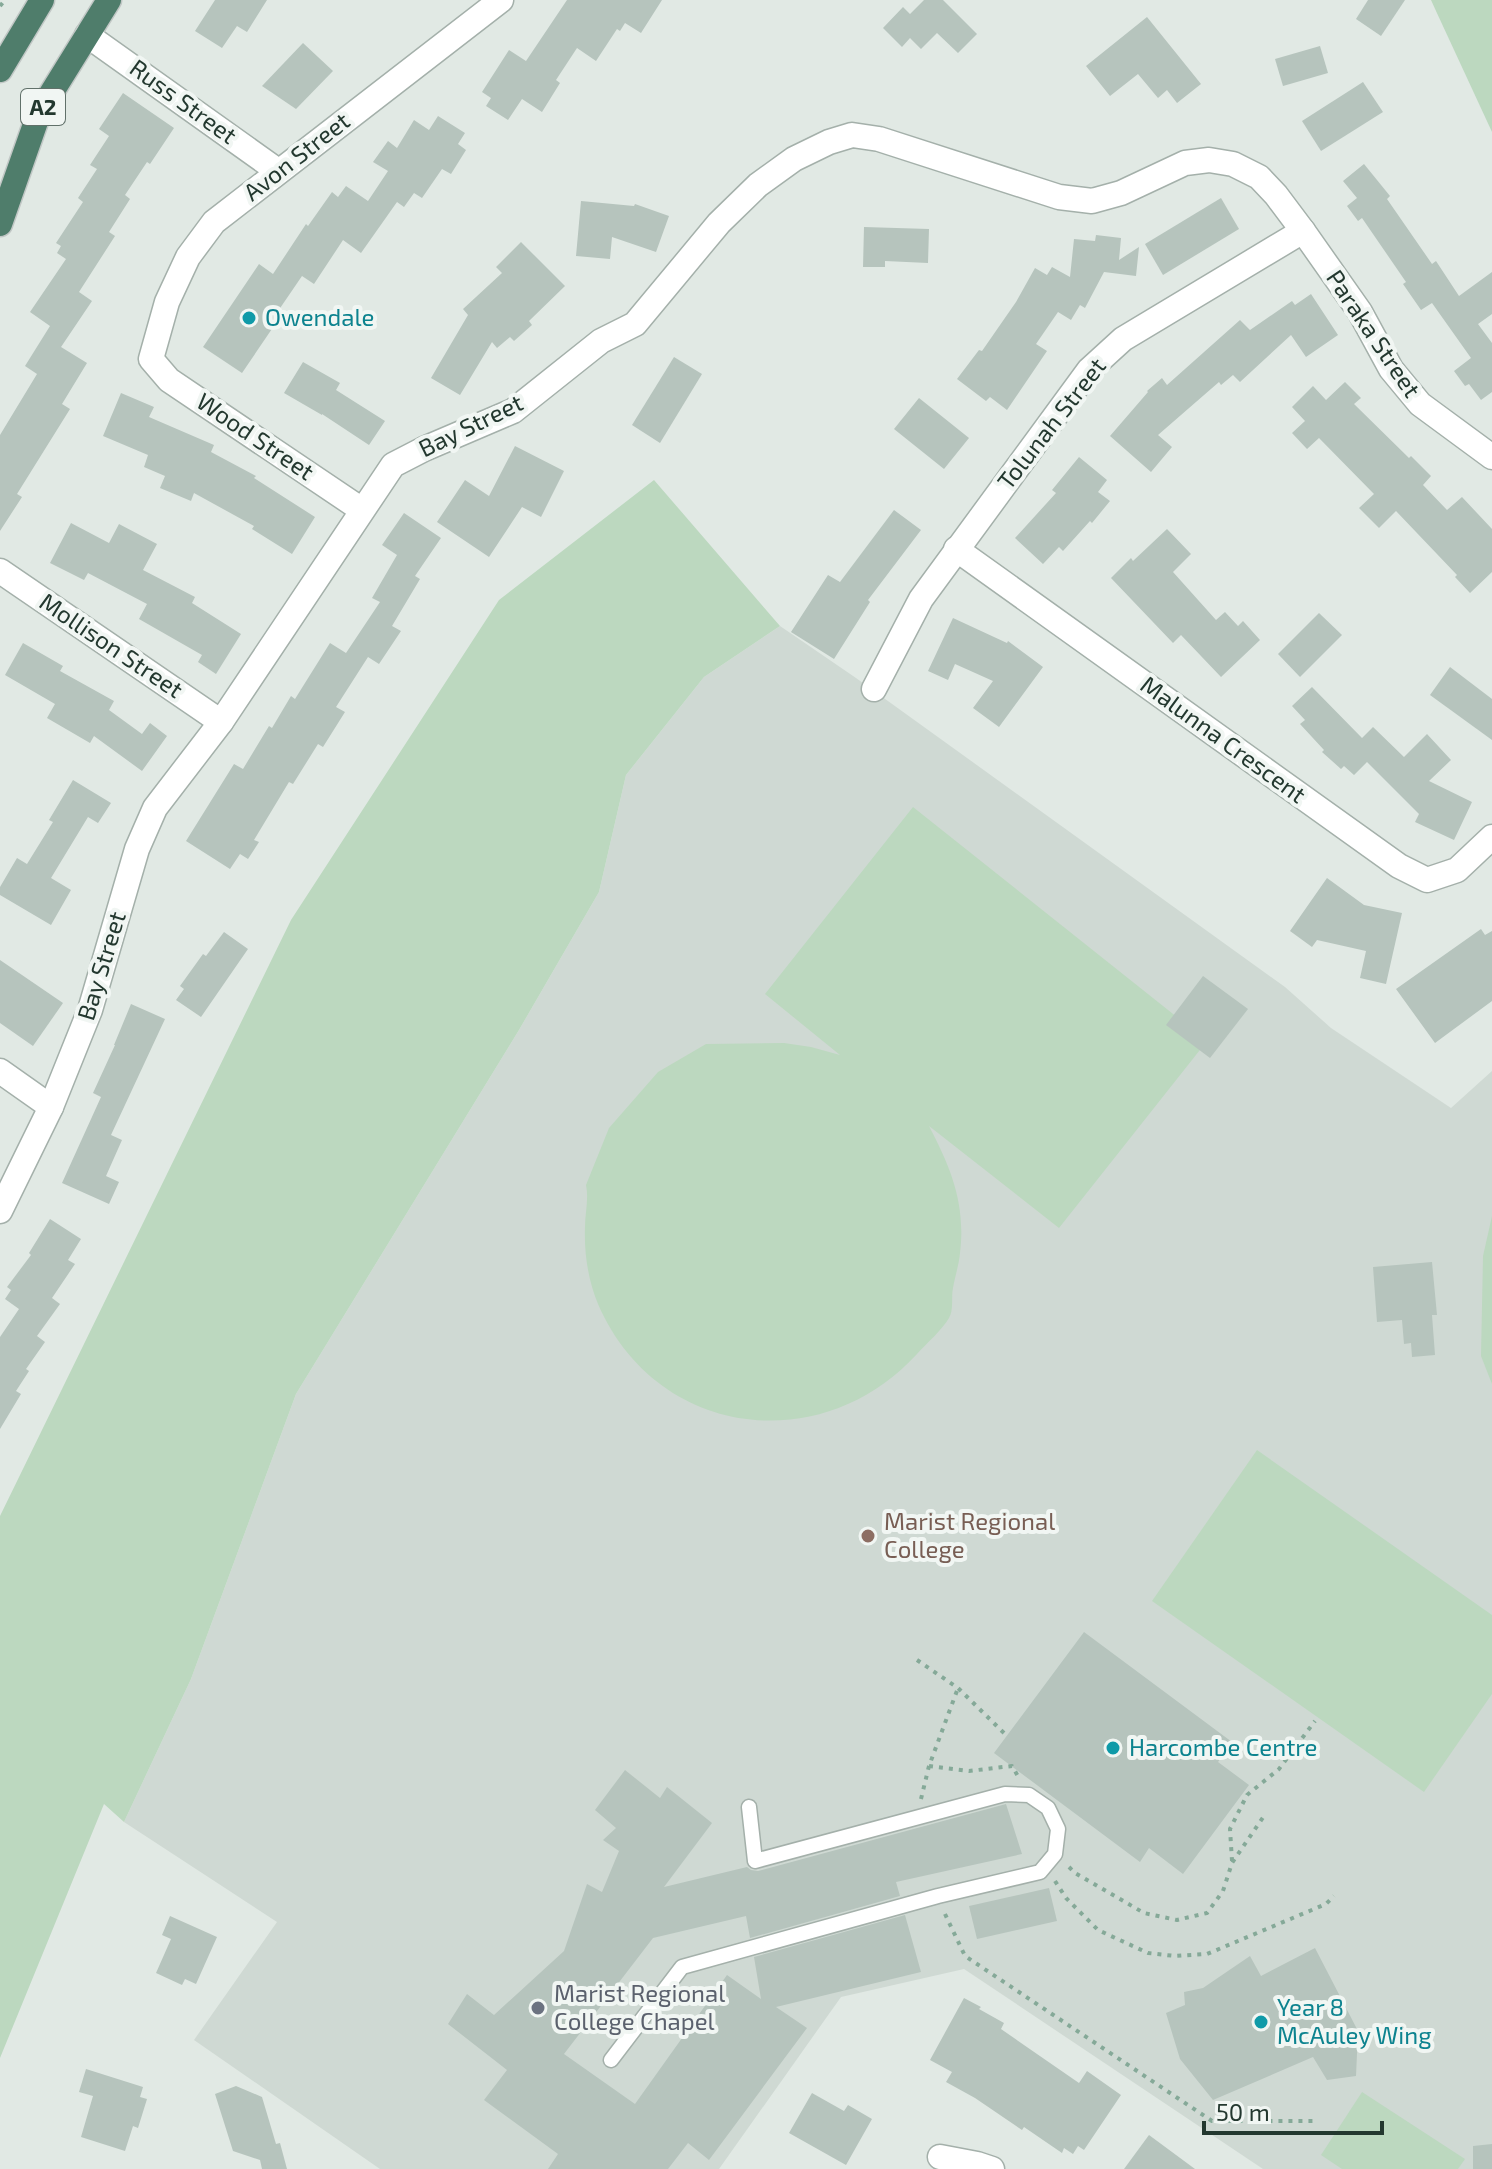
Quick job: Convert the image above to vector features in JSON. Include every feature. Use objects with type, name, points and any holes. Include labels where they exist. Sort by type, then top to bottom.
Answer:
[{"type":"highway","name":"A2","points":[[0,70],[42,0]]},
{"type":"highway","name":"A2","points":[[0,224],[39,113],[109,0]]},
{"type":"street","name":"Avon Street","points":[[151,359],[167,302],[188,257],[214,222],[501,0]]},
{"type":"street","name":"Russ Street","points":[[87,35],[278,171]]},
{"type":"street","name":"Bay Street","points":[[0,1211],[51,1107],[90,1010],[137,849],[155,808],[221,722],[393,465],[513,411],[601,341],[635,324],[719,223],[758,185],[794,159],[852,135],[879,139],[1059,197],[1092,201],[1121,193],[1185,163],[1209,160],[1233,164],[1259,177],[1303,231]]},
{"type":"street","name":"Paraka Street","points":[[1303,231],[1360,312],[1391,369],[1420,404],[1492,457]]},
{"type":"street","name":"Tolunah Street","points":[[874,689],[921,599],[1089,370],[1123,339],[1303,231]]},
{"type":"street","name":"Wood Street","points":[[151,359],[169,380],[362,510]]},
{"type":"street","name":"Malunna Crescent","points":[[956,549],[1399,866],[1427,880],[1457,870],[1492,837]]},
{"type":"street","name":"Mollison Street","points":[[0,571],[221,722]]},
{"type":"street","points":[[0,1071],[51,1107]]},
{"type":"street","points":[[940,2157],[992,2169]]},
{"type":"lane","points":[[611,2060],[682,1967],[938,1896],[1040,1872],[1055,1854],[1058,1829],[1048,1808],[1029,1795],[1005,1794],[755,1861],[749,1807]]},
{"type":"path","points":[[0,6],[5,0]]},
{"type":"path","points":[[917,1660],[958,1688],[1007,1736]]},
{"type":"path","points":[[916,1818],[929,1766],[958,1688]]},
{"type":"path","points":[[1232,1863],[1230,1829],[1247,1795],[1279,1769],[1315,1721]]},
{"type":"path","points":[[929,1766],[969,1771],[1012,1766],[1029,1795]]},
{"type":"path","points":[[1055,1854],[1075,1873],[1144,1913],[1177,1920],[1207,1913],[1223,1891],[1232,1863],[1266,1813]]},
{"type":"path","points":[[1045,1866],[1066,1898],[1098,1930],[1148,1953],[1175,1956],[1207,1954],[1326,1904],[1334,1896]]},
{"type":"path","points":[[938,1896],[965,1956],[1212,2121],[1318,2121]]},
{"type":"shaded area","name":"Marist Regional College","points":[[780,626],[1285,987],[1331,1028],[1451,1108],[1492,1071],[1492,2169],[1263,2169],[964,1969],[841,1997],[719,2169],[380,2169],[194,2040],[277,1922],[124,1822],[191,1679],[296,1394],[519,1030],[599,892],[626,775],[704,677]]},
{"type":"green space","points":[[1431,0],[1492,0],[1492,132],[1436,11]]},
{"type":"green space","points":[[654,480],[780,626],[704,677],[626,775],[599,892],[519,1030],[296,1394],[191,1679],[124,1822],[104,1804],[0,2058],[0,1516],[291,920],[499,600]]},
{"type":"green space","points":[[913,807],[1207,1041],[1059,1228],[929,1126],[950,1172],[961,1218],[960,1253],[951,1311],[943,1327],[878,1387],[835,1409],[789,1420],[743,1419],[699,1406],[659,1383],[624,1349],[598,1304],[586,1256],[586,1185],[609,1128],[658,1072],[706,1044],[784,1043],[840,1055],[765,994]]},
{"type":"green space","points":[[1492,1216],[1492,1384],[1481,1356],[1483,1256]]},
{"type":"green space","points":[[1257,1450],[1492,1615],[1492,1694],[1424,1792],[1152,1601]]},
{"type":"green space","points":[[1362,2092],[1465,2159],[1458,2169],[1342,2169],[1321,2155]]},
{"type":"building","points":[[215,0],[267,0],[247,32],[237,26],[222,48],[195,31]]},
{"type":"building","points":[[567,0],[662,0],[641,33],[625,23],[620,31],[617,29],[596,61],[577,48],[556,80],[560,83],[542,112],[522,99],[508,120],[486,106],[491,98],[482,92],[509,50],[526,61]]},
{"type":"building","points":[[924,0],[943,0],[977,34],[958,53],[937,33],[921,49],[910,38],[902,47],[883,28],[903,7],[910,14]]},
{"type":"building","points":[[1368,0],[1405,0],[1381,36],[1356,19]]},
{"type":"building","points":[[1147,17],[1201,84],[1177,103],[1167,90],[1158,98],[1138,74],[1110,96],[1086,66]]},
{"type":"building","points":[[303,43],[333,71],[296,109],[262,86]]},
{"type":"building","points":[[1320,46],[1328,73],[1283,86],[1275,59]]},
{"type":"building","points":[[1363,82],[1383,112],[1321,151],[1302,121]]},
{"type":"building","points":[[123,93],[174,128],[125,195],[130,199],[109,232],[115,236],[79,292],[92,301],[61,347],[87,363],[62,404],[70,409],[17,494],[22,497],[0,531],[0,435],[37,374],[25,366],[50,326],[30,312],[66,259],[57,253],[61,246],[56,243],[83,202],[78,198],[97,169],[90,165],[109,136],[99,129]]},
{"type":"building","points":[[438,116],[465,133],[458,144],[466,150],[451,174],[442,169],[422,198],[414,193],[404,207],[397,202],[361,253],[343,240],[314,284],[302,276],[274,317],[278,320],[242,373],[203,347],[259,264],[273,274],[306,224],[308,226],[332,192],[338,197],[346,186],[368,201],[388,171],[373,162],[388,141],[397,148],[414,120],[429,130]]},
{"type":"building","points":[[1364,164],[1390,196],[1387,199],[1432,264],[1436,261],[1459,296],[1492,272],[1492,314],[1478,324],[1492,343],[1492,392],[1481,400],[1454,371],[1471,358],[1432,303],[1421,310],[1403,284],[1406,282],[1362,218],[1358,221],[1347,206],[1357,198],[1343,181]]},
{"type":"building","points":[[1221,198],[1239,229],[1163,275],[1145,244]]},
{"type":"building","points":[[581,201],[635,204],[669,216],[656,252],[612,237],[610,259],[576,256]]},
{"type":"building","points":[[864,227],[929,229],[928,263],[885,261],[885,267],[863,267]]},
{"type":"building","points":[[1096,235],[1121,238],[1119,260],[1139,247],[1136,276],[1104,272],[1085,308],[1080,305],[1071,320],[1058,312],[1036,344],[1047,351],[1007,410],[990,397],[986,401],[957,379],[979,350],[982,351],[1035,268],[1047,275],[1052,267],[1070,277],[1074,239],[1095,241]]},
{"type":"building","points":[[521,242],[565,286],[529,321],[532,325],[514,341],[510,337],[497,348],[492,342],[460,395],[431,378],[468,315],[463,309],[502,273],[496,267]]},
{"type":"building","points":[[1311,294],[1338,335],[1306,357],[1291,335],[1240,382],[1233,375],[1221,385],[1219,382],[1158,435],[1172,447],[1151,472],[1110,436],[1147,391],[1162,378],[1167,385],[1240,320],[1250,330],[1292,301],[1295,305]]},
{"type":"building","points":[[674,357],[702,374],[660,443],[632,425]]},
{"type":"building","points":[[303,362],[340,383],[336,390],[385,421],[369,445],[284,393]]},
{"type":"building","points":[[1345,382],[1361,398],[1354,404],[1431,476],[1423,485],[1447,510],[1462,497],[1492,529],[1492,572],[1470,593],[1455,577],[1457,575],[1396,511],[1379,528],[1359,508],[1374,494],[1319,438],[1307,449],[1292,433],[1305,421],[1292,407],[1313,386],[1326,400]]},
{"type":"building","points":[[121,393],[154,407],[149,417],[214,445],[211,452],[256,476],[254,478],[315,517],[292,554],[252,529],[254,526],[194,493],[191,501],[160,488],[165,476],[144,467],[148,455],[103,436]]},
{"type":"building","points":[[919,398],[969,438],[944,469],[894,429]]},
{"type":"building","points":[[515,446],[564,471],[541,517],[522,507],[489,557],[437,522],[465,480],[489,496]]},
{"type":"building","points":[[1079,457],[1107,480],[1098,492],[1110,501],[1063,551],[1059,547],[1043,564],[1015,538],[1056,493],[1052,490]]},
{"type":"building","points":[[894,510],[921,530],[868,600],[870,602],[834,659],[791,632],[828,575],[840,582]]},
{"type":"building","points":[[404,513],[441,538],[415,576],[420,579],[392,626],[401,631],[379,664],[368,657],[336,707],[345,712],[323,747],[318,744],[293,784],[289,782],[254,840],[259,842],[248,859],[240,854],[230,869],[186,841],[234,764],[243,769],[269,726],[272,728],[291,696],[295,699],[330,643],[346,653],[380,602],[372,598],[397,555],[382,545]]},
{"type":"building","points":[[71,523],[109,543],[119,524],[157,544],[143,570],[195,597],[192,603],[241,634],[216,674],[198,662],[202,655],[139,619],[147,604],[88,573],[84,580],[50,563]]},
{"type":"building","points":[[1167,529],[1191,554],[1173,572],[1216,620],[1225,612],[1238,626],[1243,621],[1260,640],[1221,677],[1181,635],[1173,643],[1111,578]]},
{"type":"building","points":[[1319,613],[1342,635],[1300,677],[1278,654]]},
{"type":"building","points":[[953,618],[1008,641],[1043,667],[999,727],[973,708],[993,681],[955,664],[948,680],[928,671]]},
{"type":"building","points":[[23,643],[63,666],[60,671],[114,701],[109,710],[142,734],[150,723],[167,736],[142,771],[94,736],[90,743],[47,718],[55,704],[5,675]]},
{"type":"building","points":[[1450,667],[1492,699],[1492,740],[1430,695]]},
{"type":"building","points":[[1312,687],[1362,738],[1373,727],[1404,757],[1427,734],[1451,760],[1429,781],[1472,802],[1454,840],[1415,822],[1419,814],[1367,762],[1354,775],[1344,766],[1341,769],[1322,752],[1324,750],[1300,724],[1305,720],[1292,706]]},
{"type":"building","points":[[73,780],[111,803],[98,823],[88,817],[51,878],[71,890],[51,925],[0,895],[0,887],[17,858],[27,864],[53,822],[49,820]]},
{"type":"building","points":[[1327,878],[1364,905],[1402,913],[1386,984],[1360,978],[1366,951],[1317,940],[1312,947],[1290,931]]},
{"type":"building","points":[[1481,929],[1485,935],[1492,931],[1492,1001],[1435,1043],[1396,989]]},
{"type":"building","points":[[224,932],[248,949],[201,1017],[176,1000],[184,989],[180,986]]},
{"type":"building","points":[[0,960],[63,1003],[33,1046],[0,1023]]},
{"type":"building","points":[[1203,976],[1248,1009],[1210,1058],[1166,1025]]},
{"type":"building","points":[[131,1004],[165,1019],[111,1135],[122,1140],[106,1176],[119,1182],[109,1204],[62,1183],[101,1097],[93,1093]]},
{"type":"building","points":[[50,1219],[81,1239],[68,1260],[75,1264],[52,1298],[60,1304],[37,1336],[45,1342],[26,1369],[29,1371],[16,1391],[21,1394],[0,1429],[0,1337],[19,1309],[5,1299],[11,1290],[7,1287],[31,1255],[29,1253]]},
{"type":"building","points":[[1432,1262],[1437,1315],[1432,1315],[1435,1355],[1412,1357],[1411,1343],[1404,1344],[1402,1320],[1377,1322],[1373,1267]]},
{"type":"building","name":"Harcombe Centre","points":[[1084,1632],[1232,1742],[1218,1762],[1249,1785],[1183,1874],[1149,1848],[1140,1862],[994,1753]]},
{"type":"building","points":[[625,1770],[660,1798],[667,1787],[712,1823],[664,1887],[747,1867],[758,1871],[1006,1804],[1022,1854],[896,1882],[900,1896],[750,1938],[746,1916],[653,1938],[564,2054],[635,2104],[727,1975],[761,1999],[754,1957],[905,1915],[921,1972],[776,2007],[807,2028],[709,2160],[688,2143],[668,2169],[548,2169],[558,2154],[484,2100],[507,2070],[448,2024],[467,1994],[494,2015],[564,1951],[587,1884],[602,1892],[619,1851],[603,1840],[616,1828],[595,1810]]},
{"type":"building","points":[[1049,1888],[1057,1921],[977,1939],[969,1906]]},
{"type":"building","points":[[170,1916],[217,1937],[196,1984],[185,1979],[182,1985],[156,1973],[171,1939],[162,1935]]},
{"type":"building","name":"Year 8 McAuley Wing","points":[[1315,1948],[1358,2031],[1356,2076],[1327,2080],[1313,2057],[1213,2100],[1180,2059],[1166,2013],[1185,2005],[1184,1992],[1203,1988],[1250,1956],[1261,1976]]},
{"type":"building","points":[[964,1998],[1004,2023],[1001,2029],[1079,2083],[1087,2071],[1121,2095],[1084,2150],[1078,2146],[1073,2154],[1064,2148],[1062,2153],[946,2082],[952,2072],[930,2060]]},
{"type":"building","points":[[86,2069],[143,2087],[140,2097],[147,2099],[138,2128],[133,2126],[125,2151],[81,2137],[93,2096],[79,2092]]},
{"type":"building","points":[[236,2086],[262,2097],[287,2169],[262,2169],[260,2160],[233,2151],[215,2094]]},
{"type":"building","points":[[812,2093],[844,2111],[848,2105],[872,2119],[846,2165],[789,2133]]},
{"type":"building","points":[[1149,2135],[1195,2169],[1124,2169]]},
{"type":"building","points":[[1492,2144],[1492,2169],[1473,2169],[1473,2146]]},
{"type":"place","name":"Owendale","points":[[249,318]]},
{"type":"place","name":"Marist Regional College","points":[[868,1536]]},
{"type":"place","name":"Harcombe Centre","points":[[1113,1748]]},
{"type":"place","name":"Marist Regional College Chapel","points":[[538,2008]]},
{"type":"place","name":"Year 8 McAuley Wing","points":[[1261,2022]]}]
